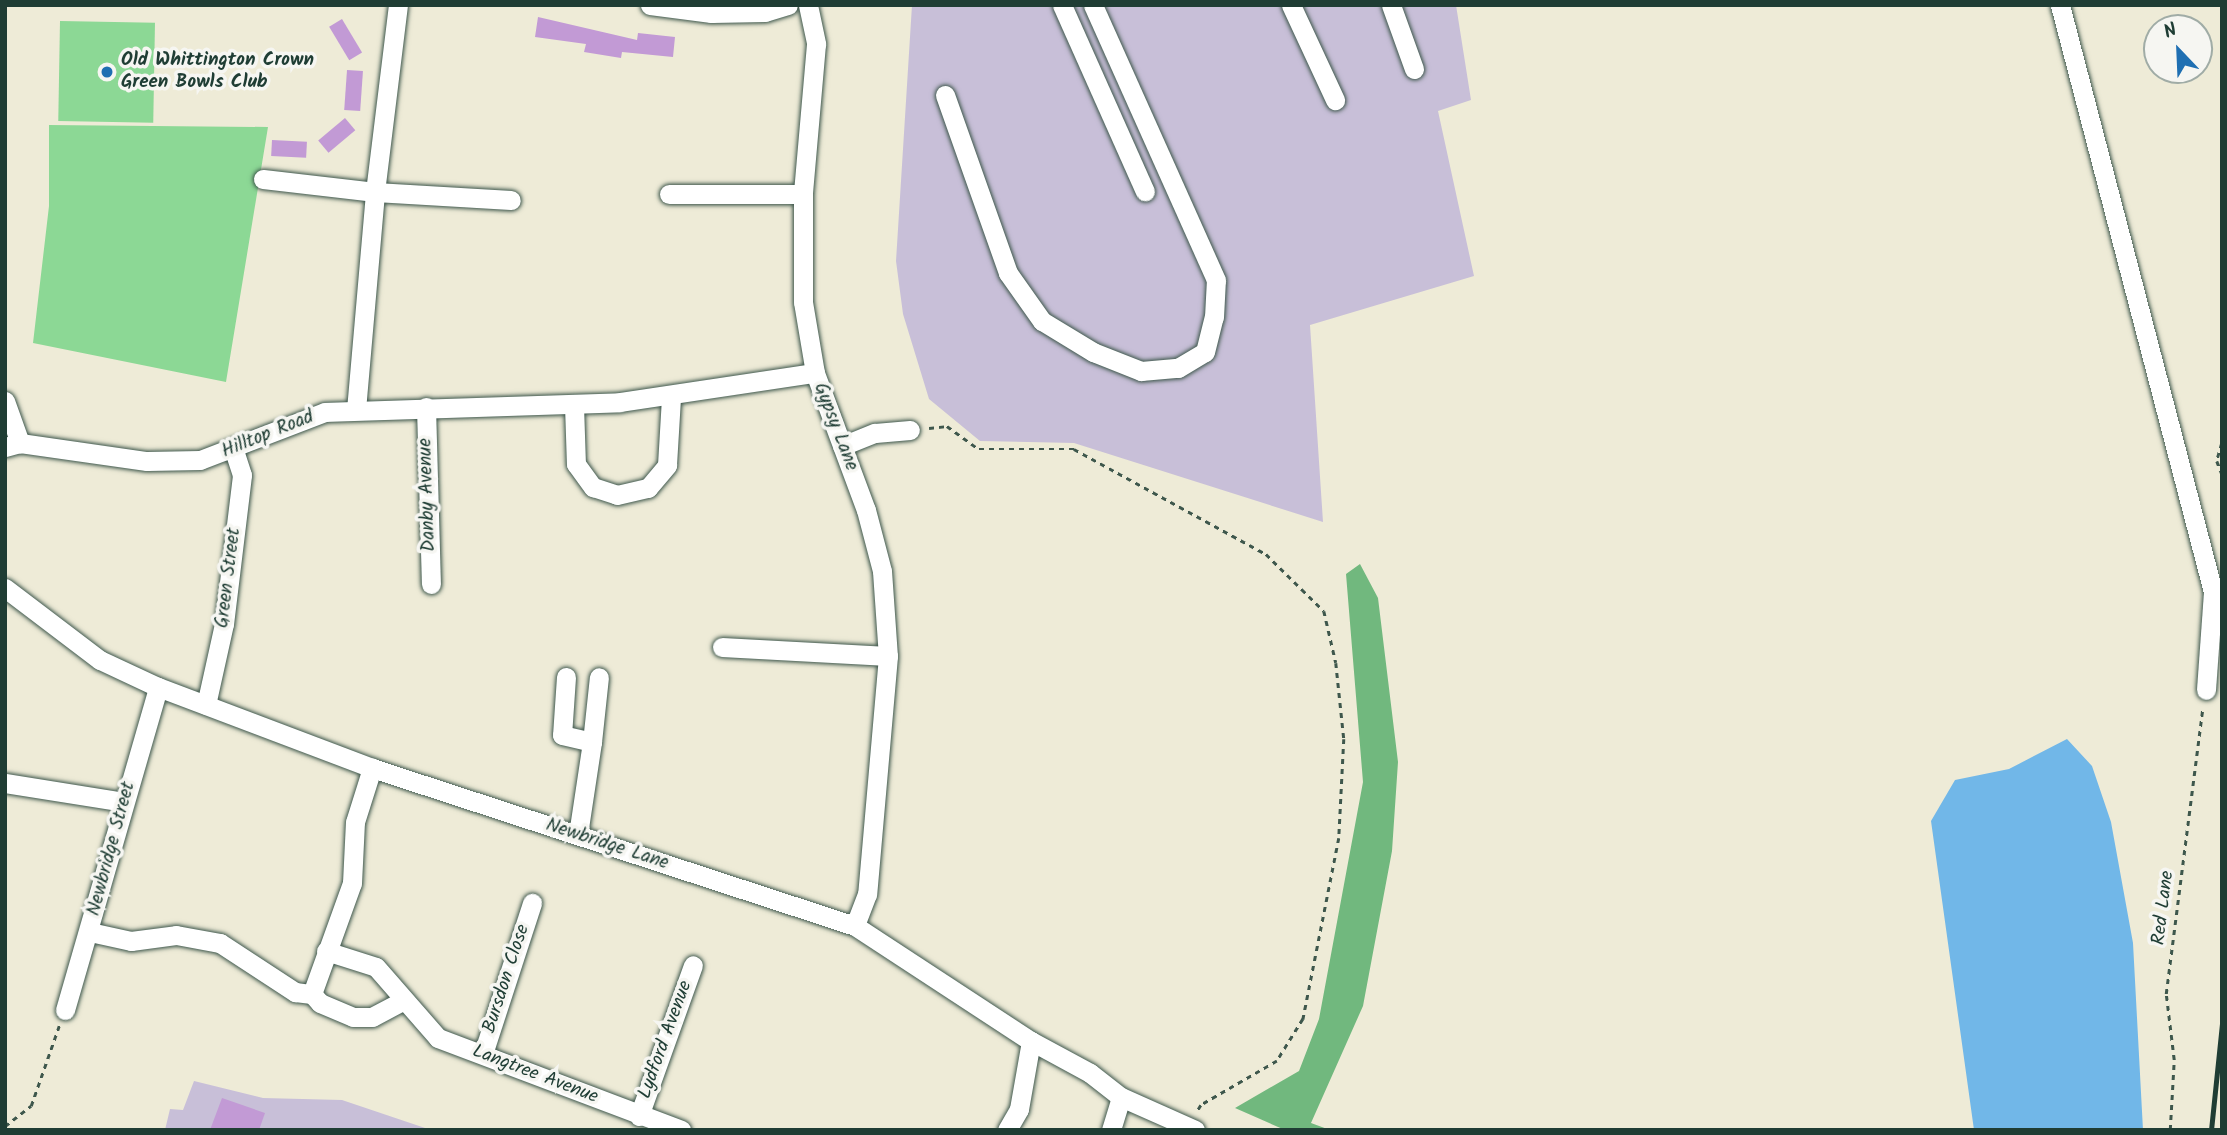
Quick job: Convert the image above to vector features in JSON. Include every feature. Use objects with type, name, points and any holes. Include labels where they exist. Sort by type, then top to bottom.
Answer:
[{"type":"street","points":[[398,5],[375,192],[356,410],[574,405],[671,397],[815,373]]},
{"type":"street","points":[[650,5],[711,13],[765,12],[788,5]]},
{"type":"street","name":"Gypsy Lane","points":[[808,5],[816,44],[803,194],[803,302],[815,373],[866,510],[882,571],[888,656],[867,894],[855,926]]},
{"type":"street","points":[[1062,5],[1146,191]]},
{"type":"street","points":[[945,95],[1008,273],[1042,321],[1093,352],[1141,371],[1178,368],[1205,352],[1214,317],[1216,280],[1093,5]]},
{"type":"street","points":[[1291,5],[1335,100]]},
{"type":"street","points":[[1391,5],[1414,69]]},
{"type":"street","points":[[2060,5],[2213,592],[2206,690]]},
{"type":"street","points":[[1091,69],[1116,58]]},
{"type":"street","points":[[263,179],[375,192],[511,200]]},
{"type":"street","points":[[669,194],[803,194]]},
{"type":"street","points":[[574,405],[576,464],[593,487],[617,495],[648,488],[667,465],[671,397]]},
{"type":"street","points":[[5,401],[13,445]]},
{"type":"street","name":"Danby Avenue","points":[[426,407],[431,584]]},
{"type":"street","name":"Hilltop Road","points":[[13,445],[147,461],[200,460],[234,450],[325,412],[356,410]]},
{"type":"street","points":[[842,446],[875,433],[910,430]]},
{"type":"street","name":"Green Street","points":[[206,705],[224,624],[242,475],[234,450]]},
{"type":"street","name":"Newbridge Lane","points":[[5,588],[100,660],[158,687],[372,768],[855,926],[1031,1041],[1090,1073],[1121,1097],[1192,1129]]},
{"type":"street","points":[[722,646],[888,656]]},
{"type":"street","points":[[566,677],[562,735],[592,742]]},
{"type":"street","points":[[578,835],[599,677]]},
{"type":"street","name":"Newbridge Street","points":[[65,1010],[90,933],[123,802],[158,687]]},
{"type":"street","points":[[312,994],[352,883],[355,822],[372,768]]},
{"type":"street","points":[[5,783],[123,802]]},
{"type":"street","name":"Bursdon Close","points":[[482,1054],[532,903]]},
{"type":"street","points":[[90,933],[131,941],[176,935],[220,943],[295,992],[312,994],[320,1003],[354,1017],[372,1017],[401,1001]]},
{"type":"street","name":"Langtree Avenue","points":[[326,951],[376,967],[387,976],[401,1001],[438,1038],[681,1130]]},
{"type":"street","name":"Lydford Avenue","points":[[639,1116],[694,965]]},
{"type":"street","points":[[1007,1130],[1019,1109],[1031,1041]]},
{"type":"street","points":[[1111,1130],[1121,1097]]},
{"type":"path","points":[[910,430],[947,426],[979,449],[1074,449],[1266,554],[1324,611],[1336,663],[1344,739],[1339,838],[1303,1018],[1278,1061],[1201,1105],[1192,1129]]},
{"type":"path","points":[[2222,443],[2217,461],[2222,474]]},
{"type":"path","name":"Red Lane","points":[[2170,1130],[2175,1060],[2166,994],[2206,690]]},
{"type":"path","points":[[5,1126],[31,1107],[65,1010]]},
{"type":"shaded area","points":[[912,5],[1456,5],[1471,100],[1438,111],[1474,276],[1310,325],[1323,522],[1074,443],[980,441],[929,399],[903,314],[896,261]]},
{"type":"shaded area","points":[[194,1081],[263,1098],[342,1100],[431,1130],[165,1130],[170,1109],[183,1110]]},
{"type":"green space","name":"Old Whittington Crown Green Bowls Club","points":[[60,21],[155,23],[153,123],[58,121]]},
{"type":"green space","points":[[49,125],[268,127],[226,382],[33,343],[49,206]]},
{"type":"green space","points":[[1360,564],[1378,598],[1398,762],[1392,851],[1363,1006],[1311,1123],[1330,1130],[1285,1130],[1235,1108],[1299,1071],[1319,1019],[1363,782],[1346,574]]},
{"type":"water","points":[[2067,739],[2092,766],[2111,822],[2133,943],[2143,1130],[1974,1130],[1931,821],[1955,780],[2009,769]]},
{"type":"building","points":[[538,17],[637,40],[638,33],[675,37],[673,57],[622,52],[621,58],[584,52],[586,44],[535,37]]},
{"type":"building","points":[[342,19],[362,52],[349,60],[329,27]]},
{"type":"building","points":[[347,70],[363,71],[360,111],[344,110]]},
{"type":"building","points":[[345,118],[355,130],[328,153],[318,140]]},
{"type":"building","points":[[272,140],[307,142],[306,158],[271,156]]},
{"type":"building","points":[[222,1098],[265,1113],[259,1130],[210,1130]]},
{"type":"railway","points":[[2211,1130],[2222,1024]]},
{"type":"place","name":"Old Whittington Crown Green Bowls Club","points":[[107,72]]}]
